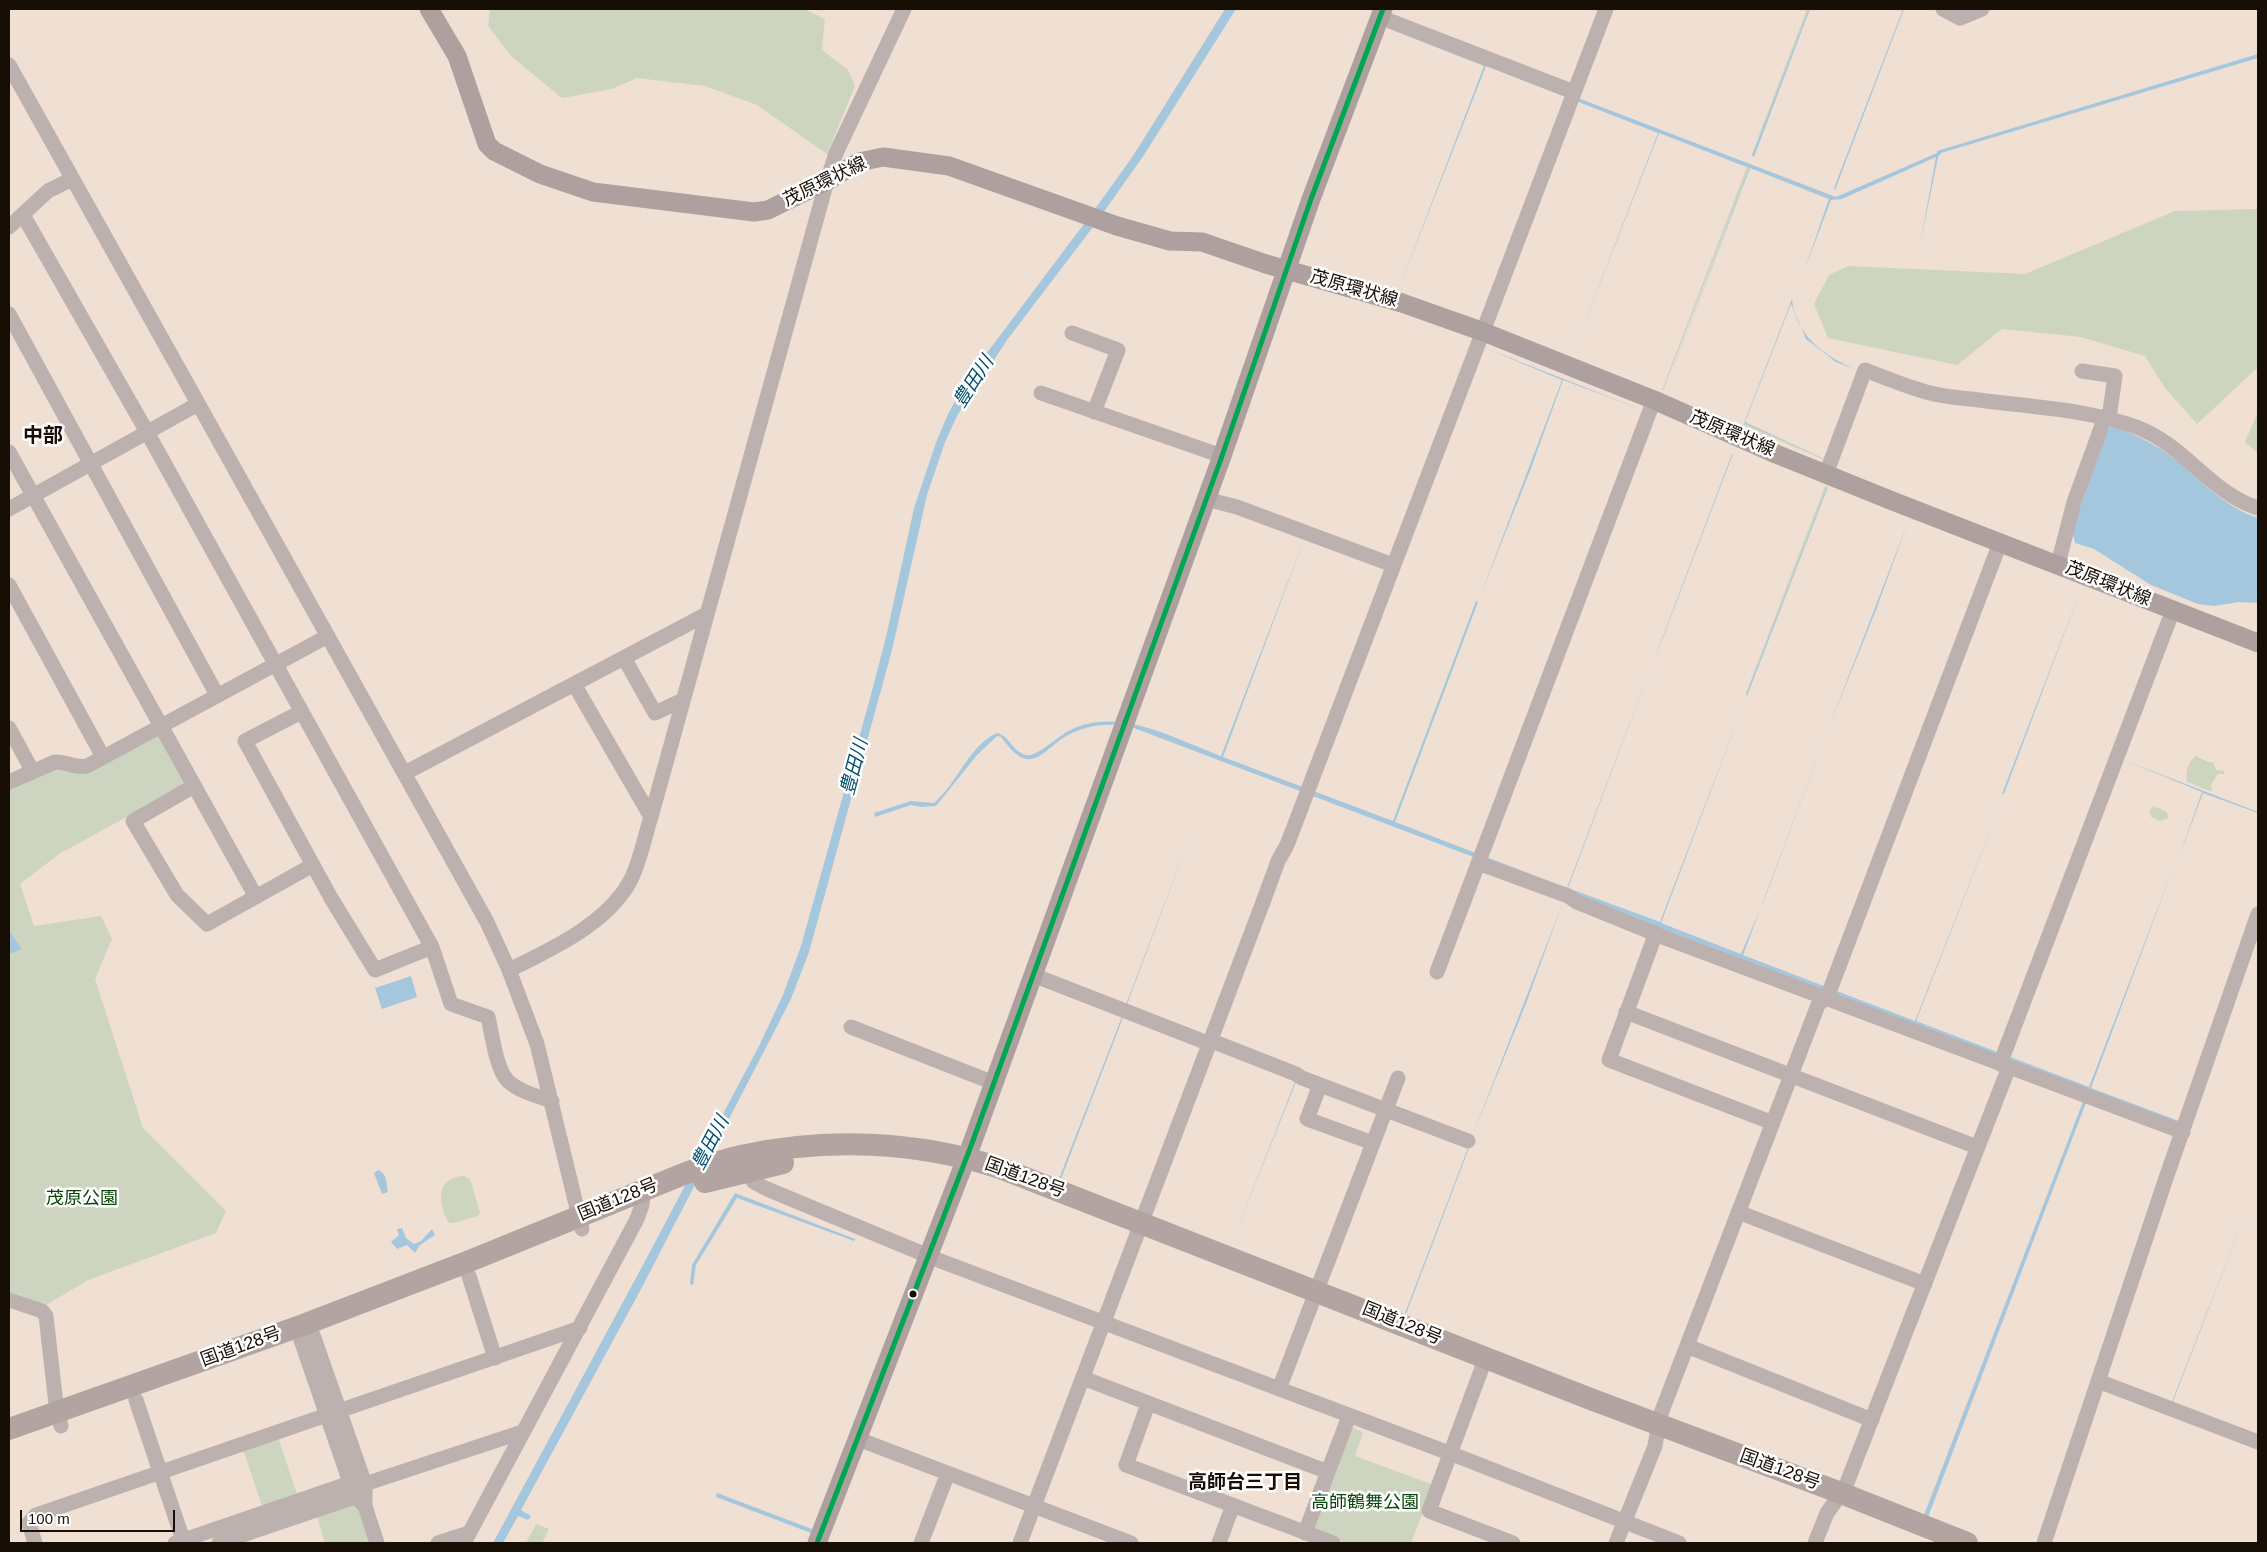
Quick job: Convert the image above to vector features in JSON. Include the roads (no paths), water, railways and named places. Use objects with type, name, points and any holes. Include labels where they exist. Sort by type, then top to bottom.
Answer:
[{"type":"highway","name":"国道128号","points":[[9,1430],[136,1400],[306,1333],[467,1262],[580,1223],[651,1194],[792,1147],[842,1144],[901,1147],[964,1165],[1000,1168],[1140,1229],[1658,1432],[1837,1499],[1967,1543]]},
{"type":"highway","name":"国道128号","points":[[651,1194],[722,1177],[740,1164]]},
{"type":"highway","name":"国道128号","points":[[9,1444],[59,1419],[469,1276],[580,1223]]},
{"type":"highway","name":"国道128号","points":[[1837,1499],[1931,1543]]},
{"type":"main road","name":"茂原環状線","points":[[429,9],[457,56],[487,144],[494,151],[540,174],[593,192],[754,212],[768,210],[827,181],[859,162],[882,157],[916,160],[949,166],[1115,225],[1170,241],[1202,242],[1287,270],[1402,303],[1482,331],[1654,400],[1826,474],[2258,643]]},
{"type":"main road","points":[[817,1543],[994,1084],[1222,456],[1311,199],[1382,13]]},
{"type":"street","points":[[509,970],[537,956],[604,914],[618,901],[630,881],[651,817],[827,181],[836,153],[904,9]]},
{"type":"street","points":[[1020,1543],[1606,9]]},
{"type":"street","points":[[1943,9],[1960,18],[1982,9]]},
{"type":"street","points":[[1382,13],[1574,92]]},
{"type":"street","points":[[9,65],[487,922],[509,970],[538,1044],[580,1223]]},
{"type":"street","points":[[9,227],[48,191],[72,179]]},
{"type":"street","points":[[23,215],[147,432],[432,947],[451,1004],[488,1017],[500,1067],[508,1081],[524,1092],[552,1101]]},
{"type":"street","points":[[9,314],[217,695]]},
{"type":"street","points":[[1072,333],[1118,350],[1094,412]]},
{"type":"street","points":[[1826,474],[1865,370],[1930,393],[2107,418],[2139,428],[2167,443],[2192,462],[2221,490],[2244,504],[2258,508]]},
{"type":"street","points":[[2058,564],[2074,502],[2107,418],[2116,376],[2082,372]]},
{"type":"street","points":[[1041,393],[1222,456]]},
{"type":"street","points":[[1437,972],[1654,400]]},
{"type":"street","points":[[9,509],[198,404]]},
{"type":"street","points":[[9,452],[256,897]]},
{"type":"street","points":[[1206,499],[1237,507],[1393,565]]},
{"type":"street","points":[[1616,1543],[1658,1432],[1687,1346],[1738,1212],[1818,1005],[1828,994],[2000,543]]},
{"type":"street","points":[[9,585],[103,757]]},
{"type":"street","points":[[1815,1543],[1872,1420],[1977,1148],[2004,1065],[2173,610]]},
{"type":"street","points":[[405,773],[707,614]]},
{"type":"street","points":[[9,782],[55,762],[61,761],[80,768],[328,636]]},
{"type":"street","points":[[624,658],[655,713],[683,700]]},
{"type":"street","points":[[574,684],[651,817]]},
{"type":"street","points":[[301,712],[245,741],[313,865],[375,970],[432,947]]},
{"type":"street","points":[[9,728],[32,772]]},
{"type":"street","points":[[194,786],[133,821],[177,895],[207,924],[313,865]]},
{"type":"street","points":[[1478,863],[1568,896],[1577,902],[1824,998],[2183,1132]]},
{"type":"street","points":[[2044,1543],[2165,1181],[2258,914]]},
{"type":"street","points":[[1653,932],[1653,940],[1609,1060],[1773,1123]]},
{"type":"street","points":[[1033,975],[1468,1141]]},
{"type":"street","points":[[1626,1012],[1977,1148]]},
{"type":"street","points":[[851,1027],[994,1084]]},
{"type":"street","points":[[1279,1389],[1398,1078]]},
{"type":"street","points":[[1320,1085],[1307,1119],[1373,1144]]},
{"type":"street","points":[[740,1164],[754,1182],[767,1190],[927,1256],[1679,1543]]},
{"type":"street","points":[[438,1543],[466,1538],[651,1194]]},
{"type":"street","points":[[1738,1212],[1924,1284]]},
{"type":"street","points":[[469,1276],[495,1358]]},
{"type":"street","points":[[9,1300],[42,1311],[46,1316],[59,1419]]},
{"type":"street","points":[[35,1543],[29,1524],[36,1515],[580,1328]]},
{"type":"street","points":[[306,1333],[358,1493],[377,1543]]},
{"type":"street","points":[[1687,1346],[1872,1420]]},
{"type":"street","points":[[1484,1364],[1429,1511],[1514,1543]]},
{"type":"street","points":[[1082,1378],[1328,1472]]},
{"type":"street","points":[[2098,1381],[2258,1442]]},
{"type":"street","points":[[136,1400],[181,1542],[358,1493]]},
{"type":"street","points":[[1148,1404],[1126,1465],[1333,1543]]},
{"type":"street","points":[[1305,1533],[1349,1416]]},
{"type":"street","points":[[219,1543],[522,1432]]},
{"type":"street","points":[[858,1439],[1131,1543]]},
{"type":"street","points":[[921,1543],[948,1474]]},
{"type":"street","points":[[1219,1543],[1233,1506]]},
{"type":"water","name":"豊田川","points":[[1225,9],[1236,9],[1144,155],[1096,223],[1007,340],[957,416],[945,442],[927,495],[892,650],[809,952],[791,999],[640,1291],[521,1510],[531,1516],[528,1520],[518,1516],[503,1543],[493,1543],[759,1046],[783,995],[801,946],[869,702],[886,637],[914,508],[937,440],[949,412],[971,374],[1133,156]]},
{"type":"water","points":[[1810,9],[1754,157],[1752,156]]},
{"type":"water","points":[[1904,9],[1835,190],[1834,188]]},
{"type":"water","points":[[1388,25],[1836,197],[1937,153],[1937,151],[2258,54],[2258,58],[1941,153],[1938,157],[1920,245],[1936,157],[1842,199],[1831,200],[1804,271],[1829,199],[1750,168],[1665,391],[1749,168],[1659,133],[1574,350],[1658,133],[1486,66],[1399,288],[1484,66],[1387,28]]},
{"type":"water","points":[[1792,299],[1794,312],[1791,304],[1745,422],[1825,459],[1744,423]]},
{"type":"water","points":[[1800,326],[1814,344],[1824,352],[1857,370],[1836,362],[1806,339]]},
{"type":"water","points":[[1480,346],[1645,411],[1563,380],[1530,471],[1481,594],[1562,380]]},
{"type":"water","points":[[2112,427],[2130,433],[2156,446],[2180,463],[2226,502],[2258,518],[2258,603],[2239,602],[2214,606],[2198,604],[2151,585],[2094,549],[2075,543],[2072,530],[2108,428]]},
{"type":"water","points":[[1733,454],[1654,661],[1663,636]]},
{"type":"water","points":[[1828,487],[1747,696],[1746,695]]},
{"type":"water","points":[[1908,522],[1876,610],[1829,727]]},
{"type":"water","points":[[1305,537],[1223,757],[1393,821],[1476,601],[1478,602],[1395,822],[1567,888],[1651,667],[1568,888],[1660,922],[1743,706],[1661,923],[1741,954],[1760,909],[1743,955],[1915,1021],[2002,801],[1916,1021],[2089,1087],[2174,866],[2091,1088],[2179,1121],[2178,1125],[1134,728],[1116,725],[1089,727],[1063,738],[1041,755],[1032,759],[1019,756],[1001,737],[997,736],[977,755],[936,806],[921,807],[911,805],[875,817],[874,813],[911,801],[934,803],[979,746],[997,733],[1006,738],[1020,753],[1031,755],[1077,727],[1095,722],[1114,722],[1132,724],[1169,735],[1221,756]]},
{"type":"water","points":[[2081,589],[2004,794],[2002,794]]},
{"type":"water","points":[[1826,734],[1765,898],[1760,909]]},
{"type":"water","points":[[2121,759],[2258,813],[2203,793],[2178,860],[2202,792]]},
{"type":"water","points":[[1190,837],[1126,1007],[1125,1007]]},
{"type":"water","points":[[1563,902],[1527,1001],[1472,1137]]},
{"type":"water","points":[[9,931],[22,949],[9,954]]},
{"type":"water","points":[[411,976],[417,997],[382,1009],[375,988]]},
{"type":"water","points":[[1123,1014],[1061,1179],[1059,1179]]},
{"type":"water","points":[[1295,1082],[1296,1082],[1231,1245]]},
{"type":"water","points":[[2084,1099],[2087,1100],[1928,1517],[1924,1515]]},
{"type":"water","points":[[1469,1148],[1406,1314],[1405,1313]]},
{"type":"water","points":[[378,1170],[384,1174],[387,1183],[388,1192],[382,1194],[374,1173]]},
{"type":"water","points":[[735,1193],[855,1239],[854,1241],[737,1198],[696,1265],[693,1285],[690,1284],[692,1265]]},
{"type":"water","points":[[2245,1215],[2172,1404],[2171,1404]]},
{"type":"water","points":[[402,1228],[406,1238],[414,1244],[421,1241],[432,1229],[435,1235],[420,1245],[415,1253],[407,1245],[397,1249],[391,1242],[399,1235],[397,1229]]},
{"type":"water","points":[[717,1493],[812,1529],[811,1533],[716,1497]]},
{"type":"district","name":"中部","points":[[43,436]]},
{"type":"district","name":"高師台三丁目","points":[[1245,1483]]},
{"type":"park label","name":"茂原公園","points":[[82,1199]]},
{"type":"park label","name":"高師鶴舞公園","points":[[1365,1503]]}]
